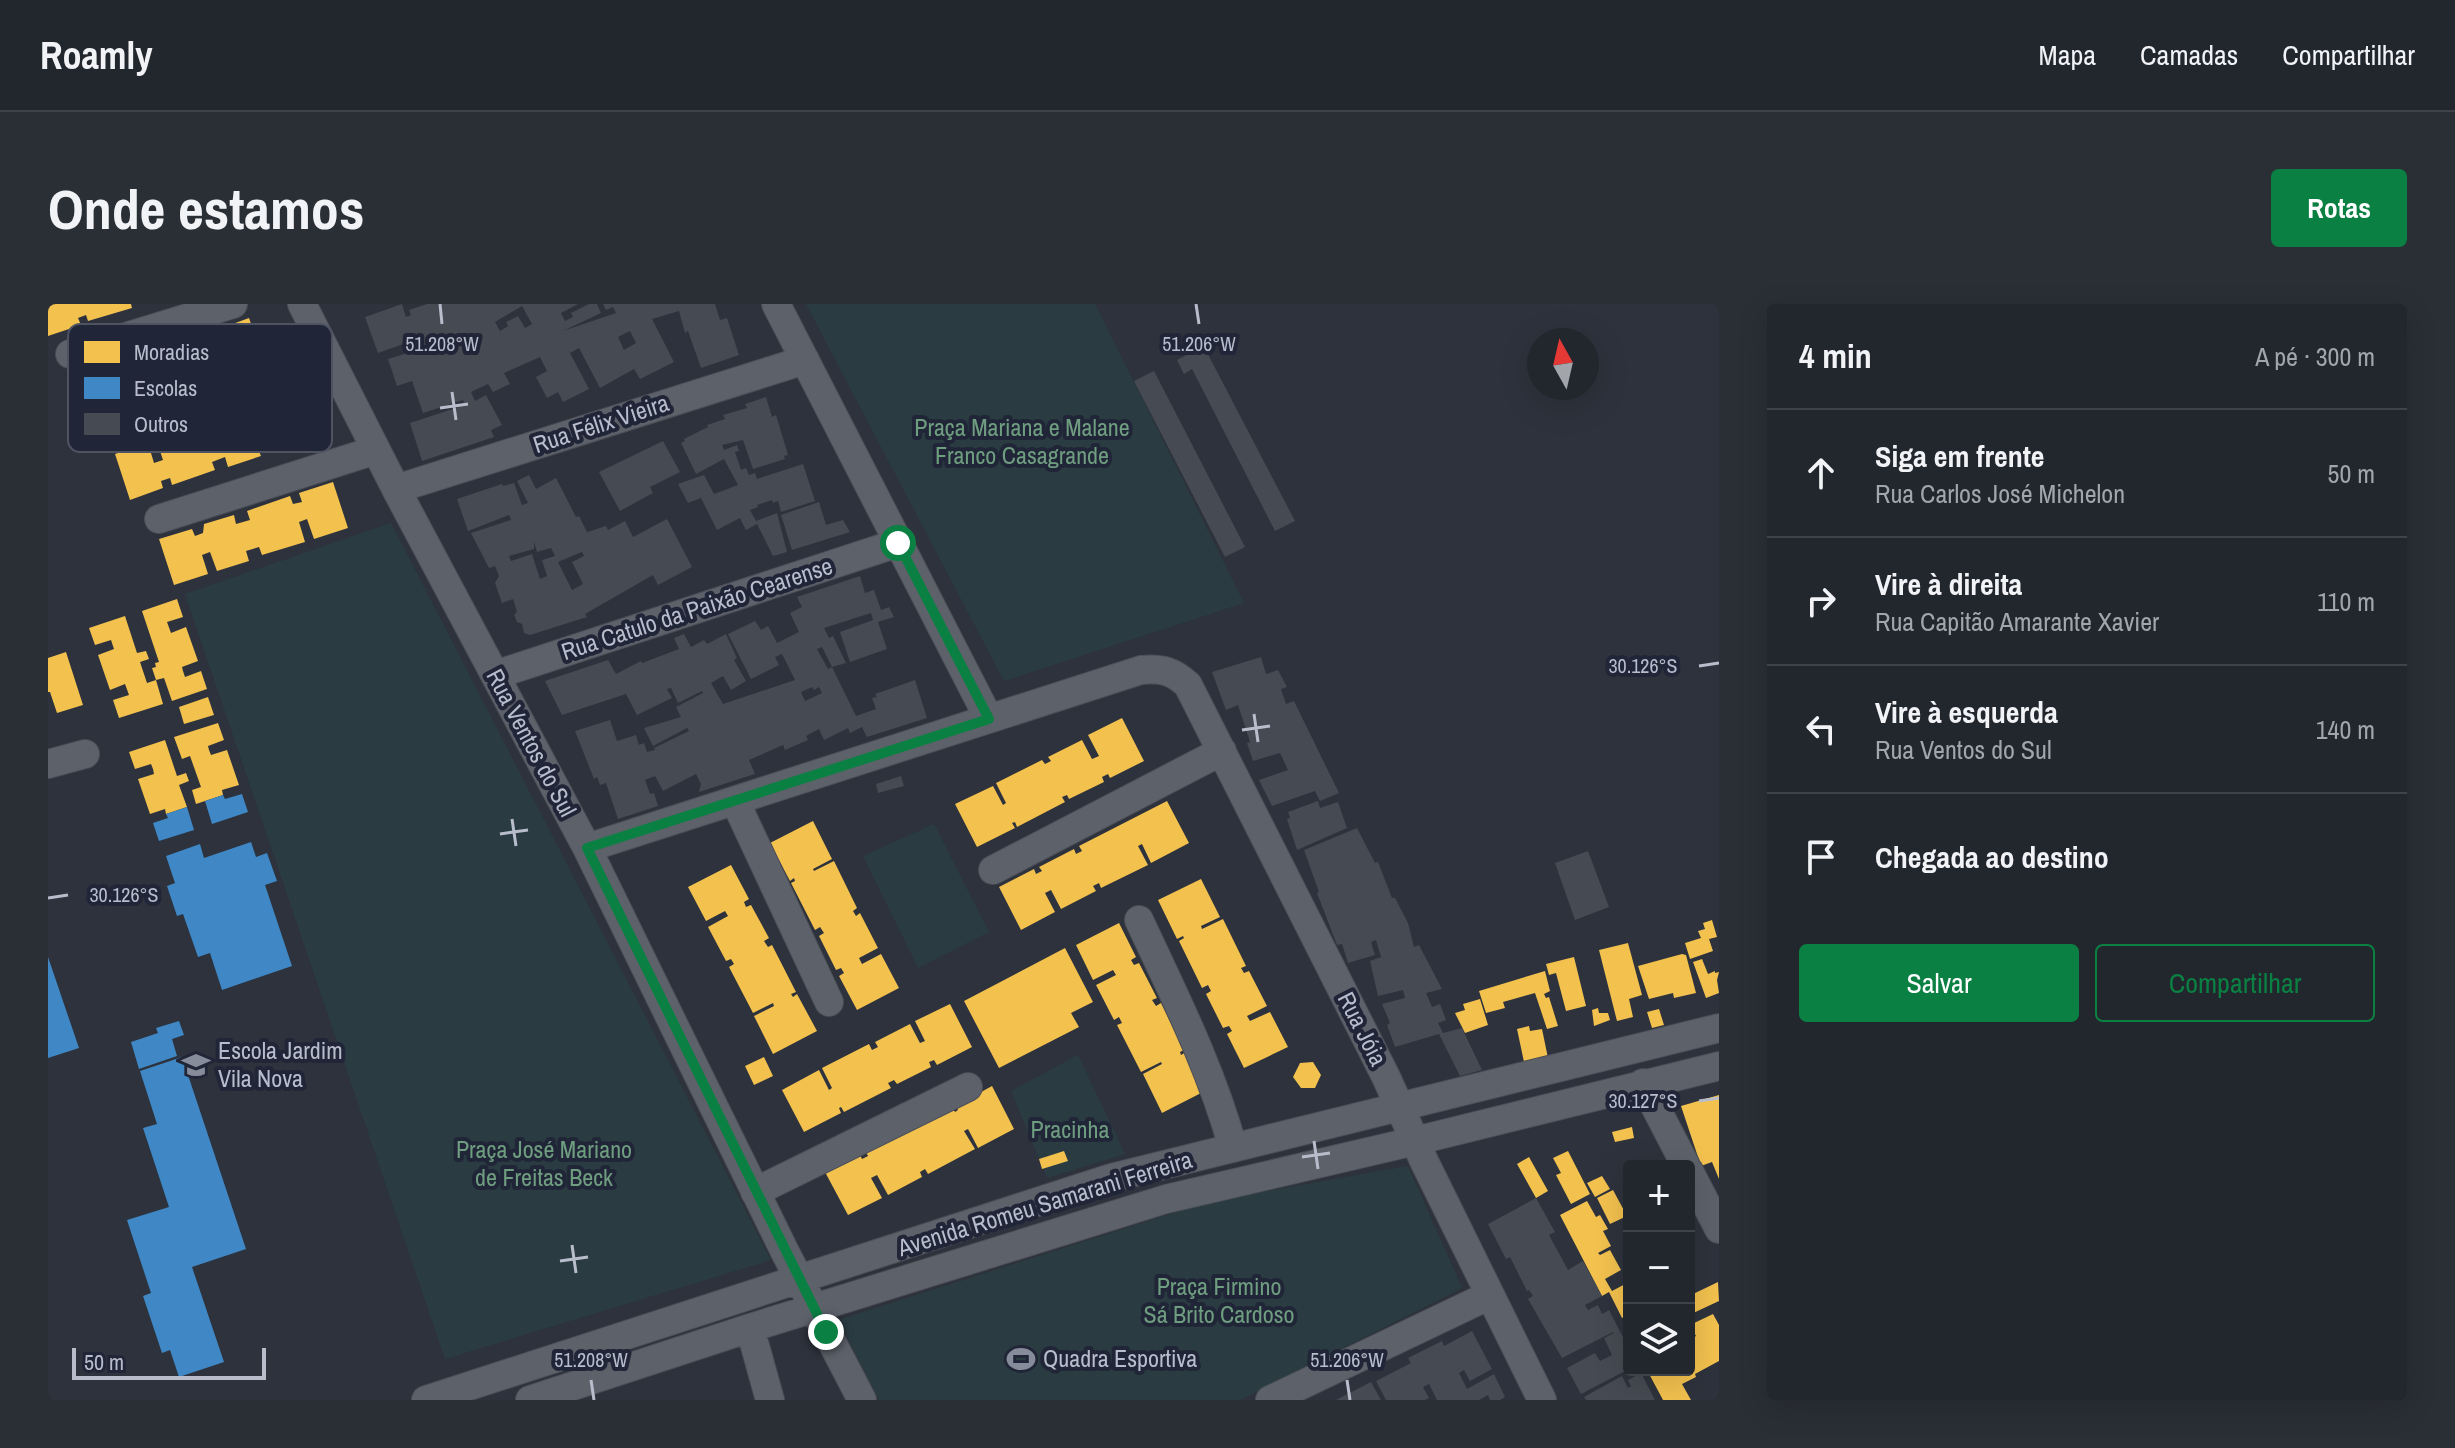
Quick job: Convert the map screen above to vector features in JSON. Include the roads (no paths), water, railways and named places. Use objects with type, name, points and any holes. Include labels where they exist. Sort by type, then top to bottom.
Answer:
[{"type":"street","points":[[168,324],[233,304]]},
{"type":"street","points":[[587,848],[989,719],[776,304]]},
{"type":"street","name":"Rua Ventos do Sul","points":[[304,305],[313,324]]},
{"type":"street","name":"Rua Félix Vieira","points":[[396,489],[805,360]]},
{"type":"street","name":"Rua Ventos do Sul","points":[[332,361],[396,489],[587,848],[755,1192],[862,1400]]},
{"type":"street","points":[[159,519],[376,450]]},
{"type":"street","name":"Rua Catulo da Paixão Cearense","points":[[495,675],[898,543]]},
{"type":"street","name":"Rua Jóia","points":[[989,719],[1141,670],[1167,670],[1188,685],[1400,1106],[1542,1400]]},
{"type":"street","points":[[993,870],[1222,751]]},
{"type":"street","points":[[48,764],[85,754]]},
{"type":"street","points":[[735,801],[829,1002]]},
{"type":"street","points":[[1139,920],[1202,1055],[1233,1148]]},
{"type":"street","name":"Avenida Romeu Samarani Ferreira","points":[[426,1400],[1111,1178],[1719,1028]]},
{"type":"street","name":"Avenida Romeu Samarani Ferreira","points":[[530,1400],[563,1395],[607,1376],[750,1328],[1166,1199],[1719,1066]]},
{"type":"street","points":[[1643,1083],[1683,1160]]},
{"type":"street","points":[[755,1192],[968,1087]]},
{"type":"street","points":[[1695,1183],[1719,1229]]},
{"type":"street","points":[[1270,1400],[1308,1392],[1490,1295]]},
{"type":"street","points":[[750,1328],[770,1400]]},
{"type":"street","points":[[596,1347],[607,1376]]},
{"type":"place","name":"Escola Jardim Vila Nova","points":[[196,1065]]},
{"type":"place","name":"Quadra Esportiva","points":[[1021,1359]]},
{"type":"park label","name":"Praça Mariana e Malane Franco Casagrande","points":[[1022,442]]},
{"type":"park label","name":"Pracinha","points":[[1070,1130]]},
{"type":"park label","name":"Praça José Mariano de Freitas Beck","points":[[544,1164]]},
{"type":"park label","name":"Praça Firmino Sá Brito Cardoso","points":[[1219,1301]]}]
